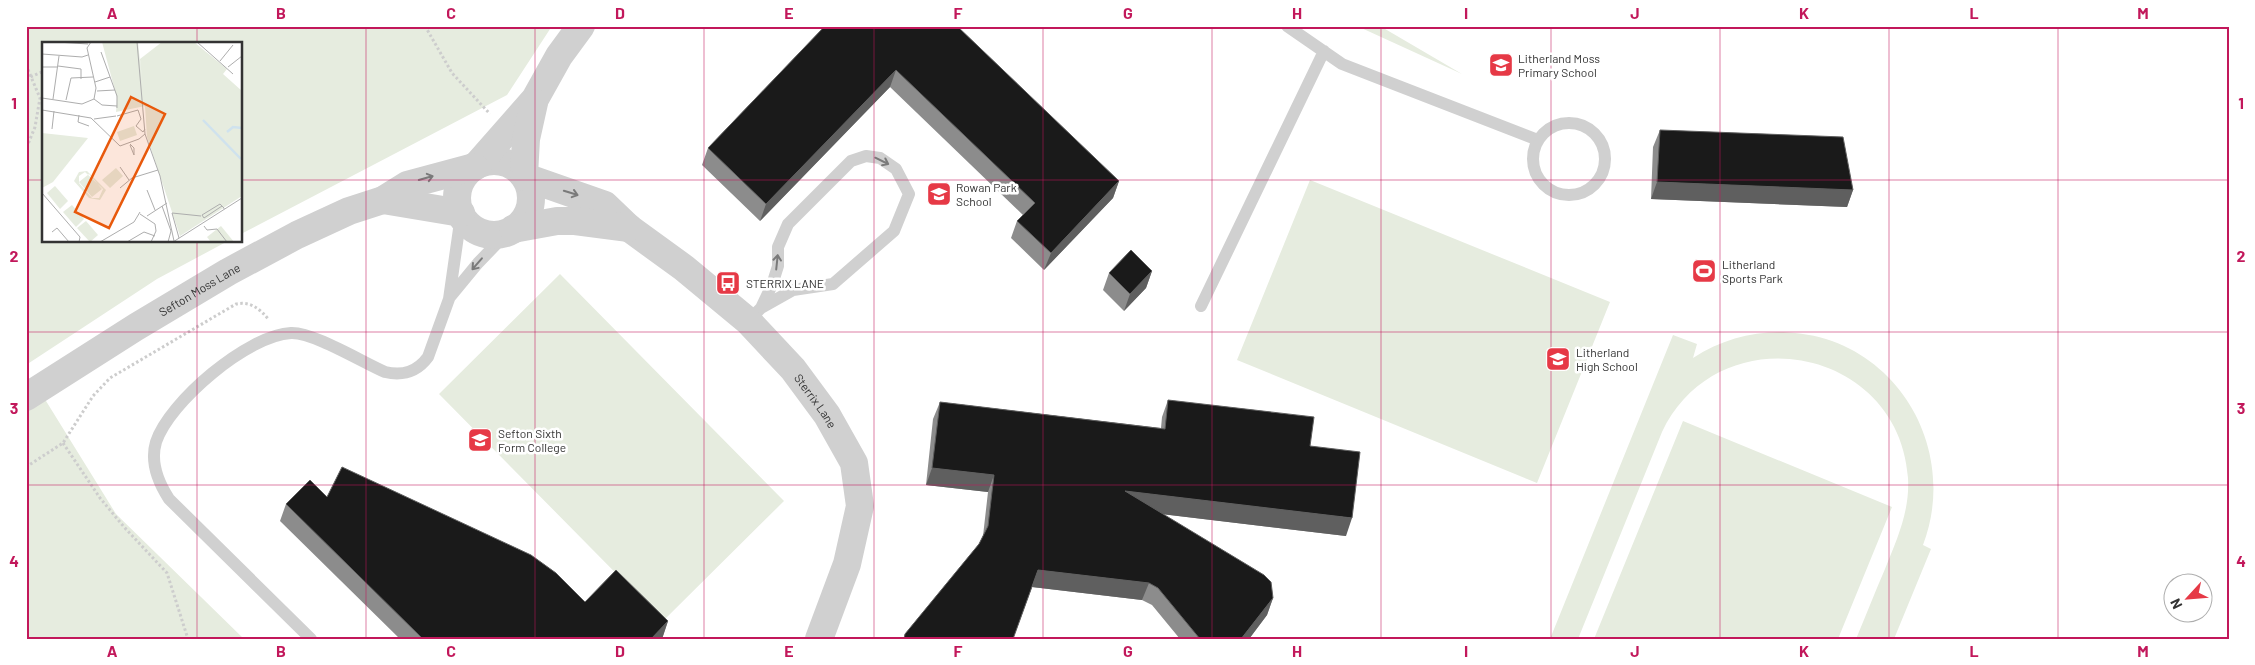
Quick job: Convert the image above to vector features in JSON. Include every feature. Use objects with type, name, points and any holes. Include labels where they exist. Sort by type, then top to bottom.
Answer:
[{"type":"street","points":[[476,166],[487,161],[502,162],[516,168],[524,176],[531,194],[529,211],[523,222],[511,231],[487,234],[476,230],[461,214],[458,192],[466,174],[476,166],[535,99],[560,56],[581,26]]},
{"type":"street","points":[[524,176],[526,139],[535,99]]},
{"type":"street","name":"Sefton Moss Lane","points":[[26,397],[136,327],[228,272],[332,219],[383,200],[406,185],[476,166]]},
{"type":"street","name":"Sterrix Lane","points":[[524,176],[605,205],[629,228],[684,268],[754,314],[827,415],[854,463],[860,506],[847,564],[819,639]]},
{"type":"street","name":"Sefton Moss Lane","points":[[383,200],[461,214]]},
{"type":"street","name":"Sterrix Lane","points":[[511,231],[558,221],[575,221],[629,228]]},
{"type":"lane","points":[[1287,26],[1342,64],[1538,140]]},
{"type":"lane","points":[[1202,306],[1324,52]]},
{"type":"lane","points":[[1567,122],[1578,123],[1589,128],[1598,135],[1604,146],[1605,168],[1599,180],[1591,188],[1579,194],[1567,195],[1555,192],[1544,186],[1537,176],[1533,164],[1534,151],[1538,140],[1555,125],[1567,122]]},
{"type":"lane","points":[[866,156],[880,158],[896,169],[909,194],[894,231],[833,284],[793,290],[754,314],[772,285],[778,266],[778,246],[788,224],[851,161],[866,156]]},
{"type":"lane","points":[[311,639],[169,499],[156,475],[154,459],[156,444],[161,430],[174,411],[208,377],[252,346],[277,335],[300,334],[312,337],[385,372],[396,375],[415,370],[428,357],[449,299],[461,214]]},
{"type":"lane","points":[[449,299],[478,263],[511,231]]},
{"type":"path","points":[[425,26],[452,72],[496,120]]},
{"type":"path","points":[[26,65],[40,98],[35,127],[26,149]]},
{"type":"path","points":[[26,79],[42,72]]},
{"type":"path","points":[[26,467],[63,444],[102,386],[154,351],[236,304],[249,304],[257,307],[270,320]]},
{"type":"path","points":[[63,444],[106,505],[167,573],[188,639]]},
{"type":"shaded area","points":[[26,26],[552,26],[507,95],[242,233],[242,42],[42,42],[42,242],[226,242],[157,279],[26,365]]},
{"type":"shaded area","points":[[1357,26],[1380,26],[1462,74]]},
{"type":"shaded area","points":[[1310,180],[1610,302],[1537,483],[1237,360]]},
{"type":"shaded area","points":[[560,274],[784,501],[663,621],[439,394]]},
{"type":"shaded area","points":[[1783,332],[1826,339],[1861,355],[1885,374],[1905,397],[1920,424],[1929,453],[1933,483],[1931,514],[1923,545],[1931,549],[1894,639],[1856,639],[1894,547],[1905,513],[1908,478],[1897,433],[1874,398],[1841,374],[1803,361],[1763,359],[1723,370],[1689,394],[1662,432],[1578,639],[1550,639],[1673,335],[1697,344],[1693,358],[1714,346],[1736,338],[1747,335]]},
{"type":"shaded area","points":[[33,380],[116,514],[244,639],[26,639],[26,384]]},
{"type":"shaded area","points":[[1683,421],[1892,507],[1838,639],[1594,639]]},
{"type":"building","points":[[825,26],[957,26],[1119,181],[1051,253],[1017,221],[1035,203],[896,70],[766,204],[708,148]]},
{"type":"building","points":[[1660,130],[1843,137],[1853,190],[1657,182]]},
{"type":"building","points":[[1131,250],[1152,271],[1130,294],[1109,273]]},
{"type":"building","points":[[1168,400],[1314,417],[1310,446],[1360,452],[1352,518],[1125,491],[1264,575],[1271,582],[1273,598],[1241,639],[1200,639],[1158,588],[1149,583],[1038,570],[1013,639],[904,639],[905,634],[979,544],[988,526],[994,475],[932,468],[940,402],[1165,429]]},
{"type":"building","points":[[342,467],[531,555],[556,573],[585,602],[616,570],[668,621],[651,639],[423,639],[286,504],[310,480],[327,497]]},
{"type":"place","name":"Litherland Moss Primary School","points":[[1501,65]]},
{"type":"place","name":"Rowan Park School","points":[[939,194]]},
{"type":"place","name":"Litherland Sports Park","points":[[1704,271]]},
{"type":"place","name":"STERRIX LANE","points":[[728,283]]},
{"type":"place","name":"Litherland High School","points":[[1558,359]]},
{"type":"place","name":"Sefton Sixth Form College","points":[[480,440]]}]
